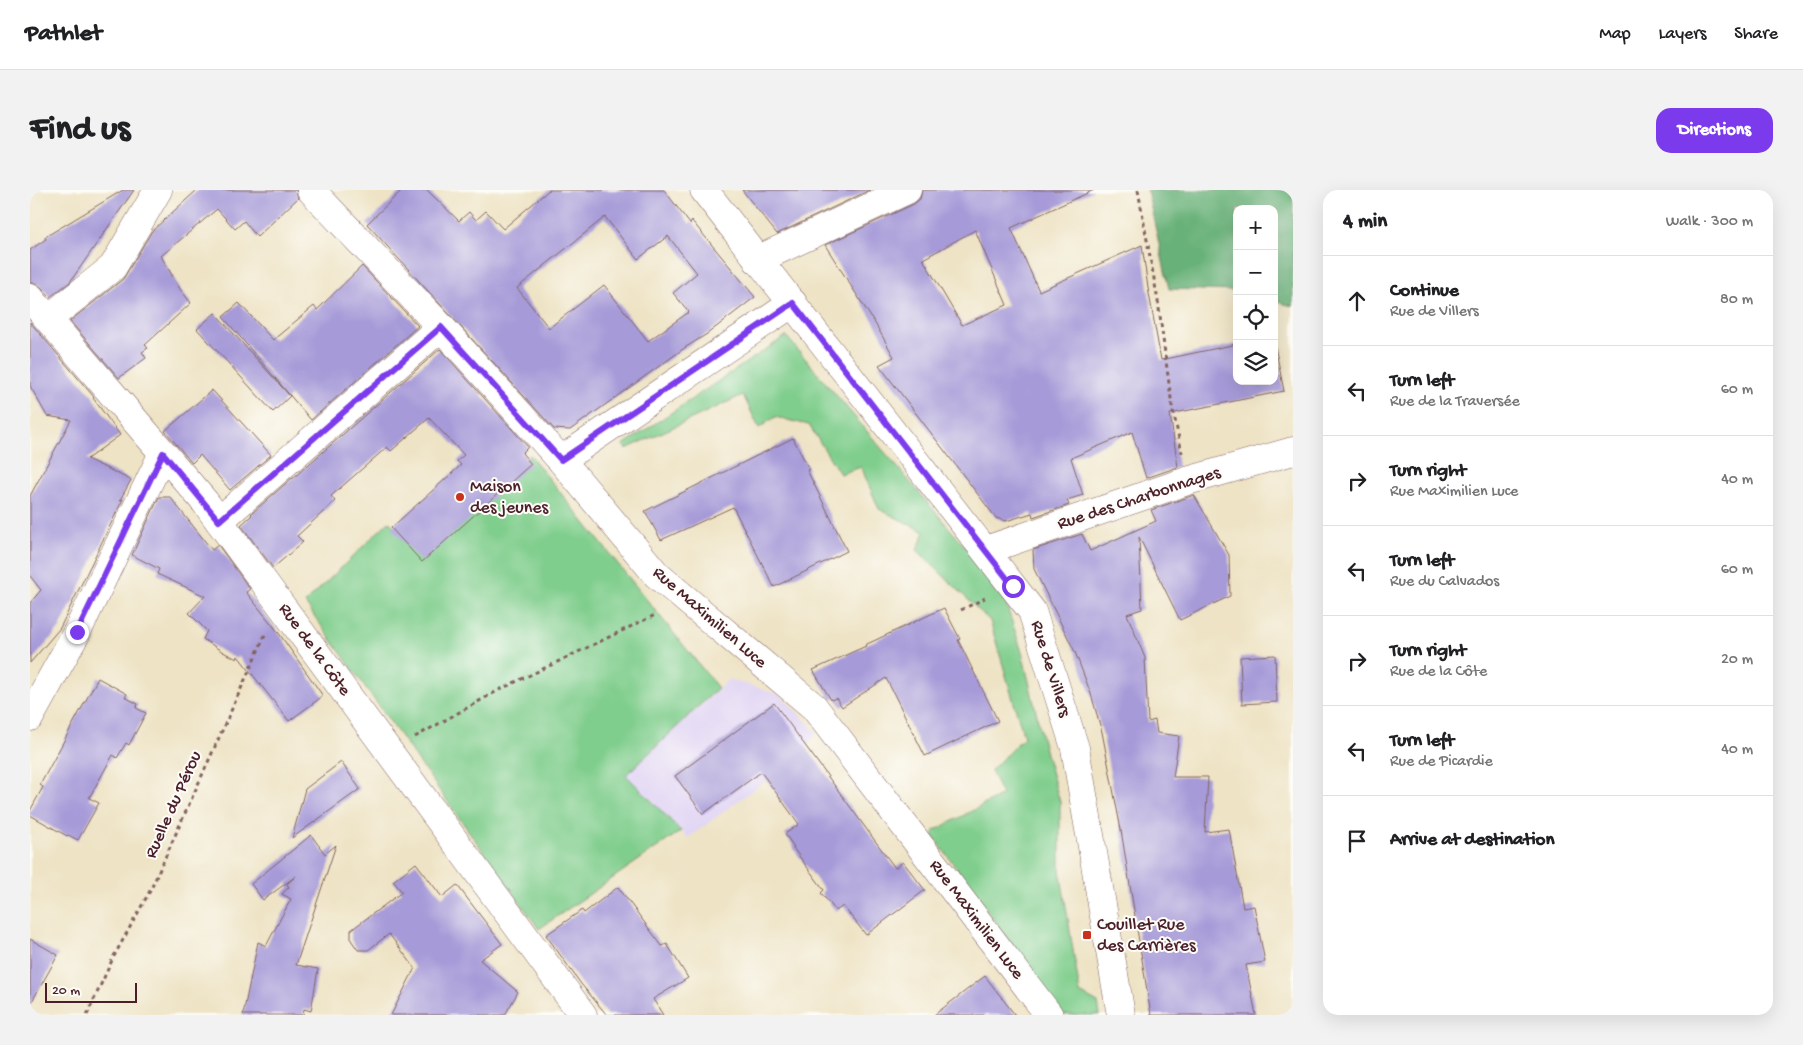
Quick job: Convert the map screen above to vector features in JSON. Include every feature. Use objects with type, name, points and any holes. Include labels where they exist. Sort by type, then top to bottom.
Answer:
[{"type":"street","points":[[48,319],[113,267],[158,190]]},
{"type":"street","name":"Rue Maximilien Luce","points":[[311,190],[441,327],[561,460],[657,576],[814,707],[1049,1015]]},
{"type":"street","name":"Rue de Villers","points":[[704,190],[1032,611],[1074,748],[1121,1015]]},
{"type":"street","points":[[757,260],[907,190]]},
{"type":"street","name":"Rue de la Côte","points":[[30,298],[219,521],[583,1015]]},
{"type":"street","points":[[561,460],[793,303]]},
{"type":"street","points":[[219,521],[441,327]]},
{"type":"street","name":"Rue des Charbonnages","points":[[986,550],[1188,481],[1293,451]]},
{"type":"street","points":[[30,717],[77,632],[163,453]]},
{"type":"path","points":[[1138,190],[1158,300],[1172,406],[1188,481]]},
{"type":"path","points":[[388,752],[500,690],[622,630],[688,601]]},
{"type":"path","name":"Ruelle du Pérou","points":[[87,1015],[113,958],[151,889],[279,603]]},
{"type":"shaded area","points":[[729,679],[780,695],[817,732],[800,755],[688,838],[626,775]]},
{"type":"green space","points":[[1147,190],[1293,190],[1293,306],[1278,300],[1278,205],[1233,205],[1233,291],[1169,289]]},
{"type":"green space","points":[[786,336],[1001,589],[1022,652],[1046,754],[1060,802],[1060,870],[1080,993],[1098,1003],[1100,1015],[1063,1015],[933,836],[934,831],[1002,795],[991,770],[1024,737],[990,621],[917,550],[925,532],[879,509],[861,467],[840,474],[809,425],[775,417],[759,428],[743,395],[626,449],[623,445]]},
{"type":"green space","points":[[530,455],[718,688],[626,775],[681,831],[539,929],[305,603],[389,521],[420,555]]},
{"type":"building","points":[[123,190],[134,190],[70,282],[50,297],[36,283],[30,283],[30,250],[46,239],[45,237]]},
{"type":"building","points":[[197,190],[296,190],[298,198],[257,237],[244,221],[235,229],[217,209],[161,256],[180,289],[191,303],[145,345],[148,348],[142,352],[146,358],[119,378],[70,321],[123,279],[152,231]]},
{"type":"building","points":[[402,190],[427,190],[459,221],[469,212],[476,220],[486,211],[503,229],[549,190],[664,190],[690,224],[692,221],[755,297],[707,334],[570,430],[554,429],[367,224]],"holes":[[[605,217],[638,259],[668,236],[697,273],[673,293],[689,312],[648,341],[604,285],[549,328],[517,288]]]},
{"type":"building","points":[[742,190],[870,190],[777,234]]},
{"type":"building","points":[[922,190],[1094,190],[1011,228],[1039,291],[1142,245],[1161,360],[1233,345],[1233,385],[1278,385],[1278,361],[1284,391],[1170,414],[1178,467],[1146,478],[1132,432],[1071,458],[1083,495],[1067,500],[1069,505],[1033,517],[1032,513],[1006,521],[996,518],[879,365],[894,357],[825,245],[914,204],[920,199]],"holes":[[[975,230],[1007,305],[962,325],[923,259]]]},
{"type":"building","points":[[362,266],[418,326],[311,420],[223,317],[239,303],[273,340],[314,306],[317,310]]},
{"type":"building","points":[[215,313],[290,396],[273,412],[197,329]]},
{"type":"building","points":[[30,322],[94,397],[120,435],[87,459],[131,480],[60,628],[30,663],[30,603],[41,590],[30,576],[30,496],[71,420],[47,416],[30,386]]},
{"type":"building","points":[[440,349],[528,447],[522,453],[531,464],[422,562],[391,528],[461,465],[457,461],[464,455],[429,418],[391,451],[387,447],[331,496],[335,501],[297,536],[303,542],[273,568],[241,525],[251,514]]},
{"type":"building","points":[[212,390],[271,455],[230,490],[200,455],[192,463],[165,431]]},
{"type":"building","points":[[793,438],[847,551],[774,587],[733,507],[661,540],[645,511]]},
{"type":"building","points":[[1194,495],[1229,555],[1230,596],[1180,620],[1139,537],[1142,609],[1127,614],[1145,658],[1148,722],[1155,720],[1157,733],[1179,736],[1173,777],[1208,777],[1205,832],[1229,829],[1243,908],[1254,906],[1265,962],[1246,965],[1256,1015],[1151,1015],[1121,830],[1102,732],[1091,694],[1075,652],[1034,569],[1033,550],[1082,534],[1090,551],[1156,521],[1151,510]]},
{"type":"building","points":[[159,497],[170,497],[212,550],[218,545],[250,589],[246,592],[278,632],[323,696],[289,721],[238,656],[237,659],[203,639],[207,631],[189,613],[205,596],[157,574],[159,569],[132,555]]},
{"type":"building","points":[[944,608],[998,721],[925,756],[886,678],[842,707],[836,698],[831,700],[813,670]]},
{"type":"building","points":[[1275,655],[1277,702],[1242,704],[1240,657]]},
{"type":"building","points":[[98,678],[127,694],[125,697],[138,704],[136,708],[146,713],[129,745],[126,743],[117,758],[113,755],[89,798],[99,803],[78,840],[67,836],[30,815],[30,811],[43,787],[40,785]]},
{"type":"building","points":[[774,703],[895,868],[903,862],[925,890],[866,935],[843,906],[836,911],[821,893],[824,890],[785,834],[799,824],[761,772],[703,814],[675,776]]},
{"type":"building","points":[[341,762],[360,789],[292,838],[305,789]]},
{"type":"building","points":[[311,835],[325,854],[336,845],[296,965],[318,969],[311,1011],[304,1009],[303,1015],[243,1015],[258,942],[266,946],[291,899],[282,894],[289,887],[287,884],[296,876],[263,900],[251,884]]},
{"type":"building","points":[[416,863],[442,897],[457,885],[502,944],[480,960],[518,992],[505,1015],[391,1015],[415,968],[389,934],[368,950],[358,950],[351,940],[351,930],[402,892],[393,881]]},
{"type":"building","points":[[618,887],[662,946],[667,944],[688,978],[653,999],[663,1015],[607,1015],[581,984],[546,935],[582,910],[584,913]]},
{"type":"building","points":[[30,939],[58,955],[30,1005]]},
{"type":"building","points":[[985,976],[1015,1015],[934,1015]]},
{"type":"place","name":"Maison des jeunes","points":[[460,497]]},
{"type":"place","name":"Couillet Rue des Carrières","points":[[1087,935]]},
{"type":"route","points":[[77,632],[163,453],[219,521],[441,327],[561,460],[793,303],[1013,586]]}]
